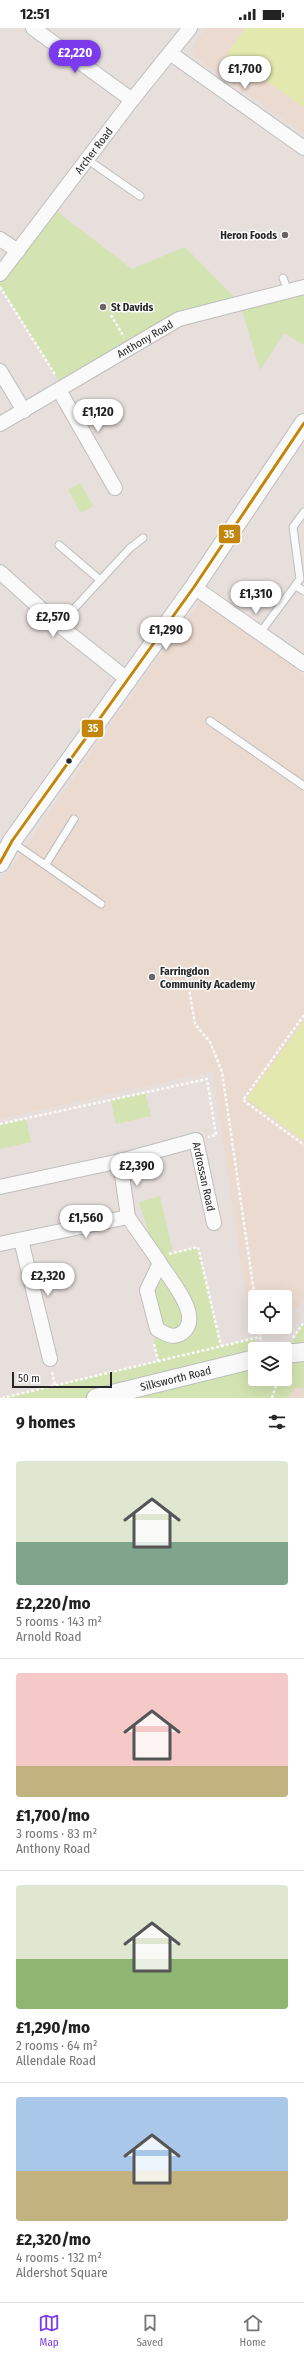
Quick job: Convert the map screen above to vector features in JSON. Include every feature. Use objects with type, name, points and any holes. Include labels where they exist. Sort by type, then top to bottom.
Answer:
[{"type":"street","points":[[33,28],[132,100]]},
{"type":"street","name":"Archer Road","points":[[0,274],[88,160],[132,100],[190,28]]},
{"type":"street","points":[[170,53],[304,148]]},
{"type":"street","points":[[0,239],[18,251]]},
{"type":"street","name":"Anthony Road","points":[[0,424],[179,319],[285,285],[304,287]]},
{"type":"street","points":[[0,371],[24,411]]},
{"type":"street","points":[[61,389],[115,488]]},
{"type":"street","points":[[0,863],[12,841],[194,587],[304,423]]},
{"type":"street","points":[[0,572],[59,625],[127,679]]},
{"type":"street","points":[[194,587],[304,664]]},
{"type":"street","name":"Ardrossan Road","points":[[0,1187],[120,1161],[196,1140],[214,1223]]},
{"type":"street","points":[[120,1161],[128,1216],[158,1260],[189,1310],[190,1321],[187,1329],[179,1335],[168,1336],[157,1329],[147,1290],[158,1260]]},
{"type":"street","points":[[0,1244],[128,1216]]},
{"type":"street","points":[[21,1240],[50,1359]]},
{"type":"street","points":[[292,1351],[304,1352]]},
{"type":"street","name":"Silksworth Road","points":[[96,1398],[248,1361]]},
{"type":"lane","points":[[88,160],[140,196]]},
{"type":"lane","points":[[260,633],[300,579],[293,527],[304,512]]},
{"type":"lane","points":[[59,625],[130,548],[143,538]]},
{"type":"lane","points":[[59,545],[100,580]]},
{"type":"lane","points":[[296,586],[304,591]]},
{"type":"lane","points":[[210,721],[304,786]]},
{"type":"lane","points":[[46,864],[74,819]]},
{"type":"lane","points":[[12,841],[101,904]]},
{"type":"path","points":[[0,286],[61,389]]},
{"type":"path","points":[[111,315],[130,348]]},
{"type":"path","points":[[187,977],[195,1024],[210,1042],[222,1072],[254,1290]]},
{"type":"path","points":[[304,1015],[243,1100],[304,1145]]},
{"type":"path","points":[[0,1124],[207,1079],[216,1135],[196,1140]]},
{"type":"path","points":[[158,1260],[198,1247],[221,1346]]},
{"type":"path","points":[[260,1334],[262,1342]]},
{"type":"path","points":[[2,1398],[260,1337]]},
{"type":"path","points":[[272,1398],[276,1386]]},
{"type":"shaded area","points":[[206,28],[304,28],[304,134],[194,56],[193,45]]},
{"type":"shaded area","name":"Farringdon Community Academy","points":[[201,601],[304,675],[304,1300],[292,1313],[292,1290],[248,1290],[248,1313],[213,1071],[0,1119],[0,883],[150,669]]},
{"type":"shaded area","points":[[295,1387],[304,1388],[304,1398],[286,1398]]},
{"type":"green space","points":[[245,28],[304,28],[304,107],[227,54]]},
{"type":"green space","points":[[51,207],[132,269],[185,247],[240,303],[304,286],[304,345],[284,333],[260,370],[240,304],[179,319],[63,388],[0,286],[0,274]]},
{"type":"green space","points":[[80,483],[93,506],[81,513],[68,490]]},
{"type":"green space","points":[[304,1021],[304,1141],[247,1099]]},
{"type":"green space","points":[[145,1093],[151,1116],[116,1124],[111,1100]]},
{"type":"green space","points":[[26,1119],[31,1142],[0,1149],[0,1124]]},
{"type":"green space","points":[[160,1196],[173,1253],[198,1247],[221,1346],[255,1338],[255,1342],[248,1342],[248,1386],[292,1386],[292,1342],[304,1322],[304,1388],[295,1388],[286,1398],[2,1398],[158,1361],[154,1342],[157,1329],[147,1290],[156,1257],[139,1202]]},
{"type":"transit line","name":"35","points":[[0,863],[12,841],[194,587],[304,423]]},
{"type":"place","name":"Heron Foods","points":[[285,235]]},
{"type":"place","name":"St Davids","points":[[103,307]]},
{"type":"place","name":"Farringdon Community Academy","points":[[152,977]]}]
